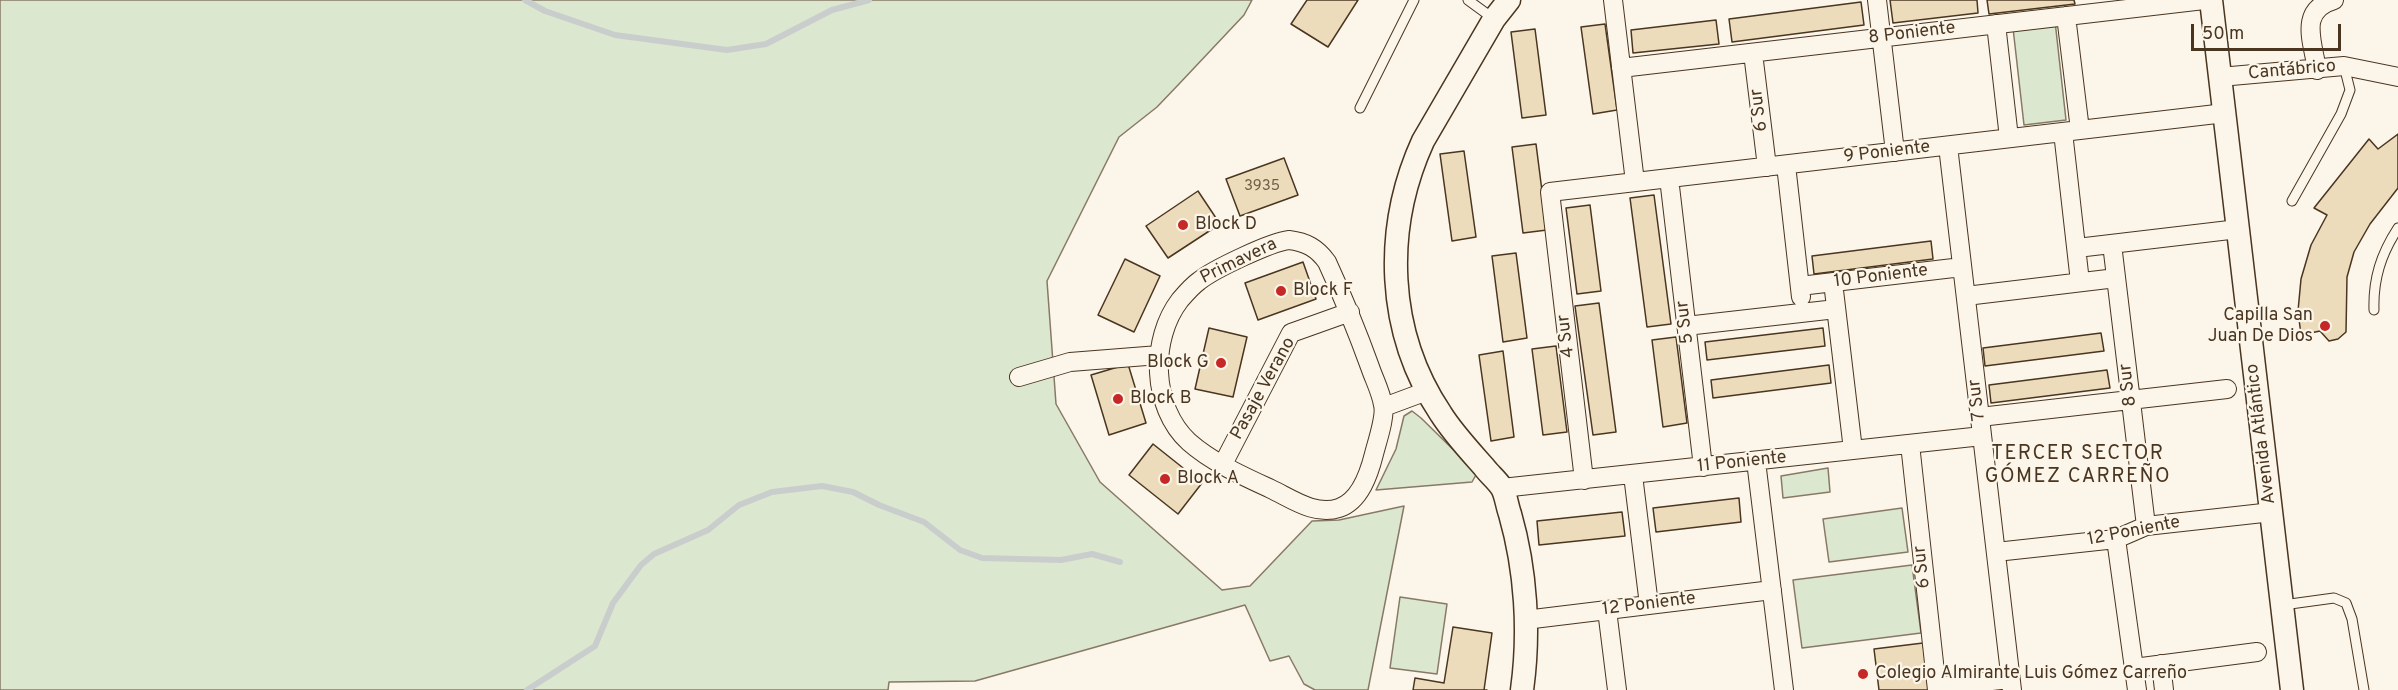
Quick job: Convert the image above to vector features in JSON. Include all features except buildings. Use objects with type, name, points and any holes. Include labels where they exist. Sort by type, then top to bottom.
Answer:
[{"type":"street","points":[[1509,0],[1494,19],[1423,141],[1409,175],[1402,202],[1395,257],[1399,312],[1406,339],[1426,391],[1455,434],[1502,488],[1519,554],[1525,620],[1522,690]]},
{"type":"street","points":[[1613,0],[1635,182]]},
{"type":"street","points":[[1877,0],[1895,152]]},
{"type":"street","name":"8 Poniente","points":[[1621,68],[2204,0]]},
{"type":"street","name":"Avenida Atlántico","points":[[2211,0],[2292,690]]},
{"type":"street","points":[[2318,70],[2312,15],[2320,5],[2334,0]]},
{"type":"street","points":[[2066,16],[2076,248],[2080,282]]},
{"type":"street","points":[[1996,24],[2009,138]]},
{"type":"street","name":"6 Sur","points":[[1754,52],[1767,167]]},
{"type":"street","name":"Cantábrico","points":[[2220,78],[2344,66],[2398,77]]},
{"type":"street","name":"9 Poniente","points":[[1550,192],[2225,113]]},
{"type":"street","name":"7 Sur","points":[[1948,146],[2011,684]]},
{"type":"street","points":[[1786,165],[1803,312]]},
{"type":"street","name":"5 Sur","points":[[1669,178],[1703,467]]},
{"type":"street","name":"4 Sur","points":[[1550,192],[1584,480]]},
{"type":"street","points":[[2076,248],[2238,229]]},
{"type":"street","name":"Primavera","points":[[1280,241],[1298,241],[1307,244],[1322,255],[1350,312],[1384,407],[1371,466],[1357,496],[1332,510],[1313,509],[1222,466],[1188,441],[1171,416],[1160,386],[1159,355],[1168,320],[1177,305],[1199,280],[1280,241]]},
{"type":"street","name":"8 Sur","points":[[2112,244],[2146,526]]},
{"type":"street","name":"10 Poniente","points":[[1800,286],[1962,267]]},
{"type":"street","points":[[1966,296],[2116,278]]},
{"type":"street","points":[[1833,282],[1853,450]]},
{"type":"street","name":"10 Poniente","points":[[1686,326],[1836,309]]},
{"type":"street","name":"Pasaje Verano","points":[[1222,466],[1291,333],[1350,312]]},
{"type":"street","points":[[1019,377],[1070,362],[1159,355]]},
{"type":"street","points":[[1980,417],[2227,389]]},
{"type":"street","points":[[1384,407],[1426,391]]},
{"type":"street","name":"11 Poniente","points":[[1502,488],[1982,436]]},
{"type":"street","name":"6 Sur","points":[[1910,444],[1937,689]]},
{"type":"street","points":[[1756,461],[1784,690]]},
{"type":"street","points":[[1634,475],[1649,605]]},
{"type":"street","name":"12 Poniente","points":[[1996,552],[2116,539],[2146,526],[2272,512]]},
{"type":"street","points":[[2116,539],[2137,690]]},
{"type":"street","name":"12 Poniente","points":[[1525,620],[1772,590]]},
{"type":"street","points":[[1607,610],[1617,690]]},
{"type":"street","points":[[2134,668],[2258,652]]},
{"type":"street","points":[[2161,664],[2164,690]]},
{"type":"street","points":[[1937,689],[2011,684]]},
{"type":"lane","points":[[1360,108],[1414,0]]},
{"type":"lane","points":[[1468,0],[1494,19]]},
{"type":"lane","points":[[2292,201],[2342,114],[2350,90],[2344,66]]},
{"type":"lane","points":[[2374,310],[2376,275],[2381,258],[2398,228]]},
{"type":"lane","points":[[2283,605],[2334,598],[2346,603],[2352,619],[2364,690]]},
{"type":"green space","points":[[0,0],[1252,0],[1244,15],[1157,107],[1119,137],[1047,281],[1056,404],[1100,482],[1222,590],[1250,586],[1312,521],[1339,520],[1404,506],[1368,690],[1315,690],[1304,684],[1289,656],[1270,661],[1245,605],[975,681],[889,682],[888,690],[0,690]]},
{"type":"green space","points":[[2055,21],[2066,120],[2024,125],[2013,28]]},
{"type":"green space","points":[[1412,411],[1477,473],[1472,482],[1376,490],[1396,449],[1404,416]]},
{"type":"green space","points":[[1828,468],[1830,492],[1783,498],[1781,476]]},
{"type":"green space","points":[[1902,508],[1908,552],[1829,562],[1823,519]]},
{"type":"green space","points":[[1912,565],[1921,633],[1802,648],[1793,580]]},
{"type":"green space","points":[[1400,597],[1447,604],[1437,674],[1390,668]]},
{"type":"waterway","points":[[525,0],[545,11],[615,35],[727,50],[766,44],[832,10],[869,0]]},
{"type":"waterway","points":[[527,690],[595,646],[613,603],[641,565],[654,554],[708,530],[739,505],[772,492],[822,486],[853,492],[879,505],[924,522],[960,550],[982,558],[1061,560],[1092,554],[1120,562]]},
{"type":"place","name":"Block D","points":[[1183,225]]},
{"type":"place","name":"Block F","points":[[1281,291]]},
{"type":"place","name":"Capilla San Juan De Dios","points":[[2325,326]]},
{"type":"place","name":"Block G","points":[[1221,363]]},
{"type":"place","name":"Block B","points":[[1118,399]]},
{"type":"place","name":"Block A","points":[[1165,479]]},
{"type":"place","name":"Colegio Almirante Luis Gómez Carreño","points":[[1863,674]]},
{"type":"district","name":"TERCER SECTOR GÓMEZ CARREÑO","points":[[2078,466]]}]
